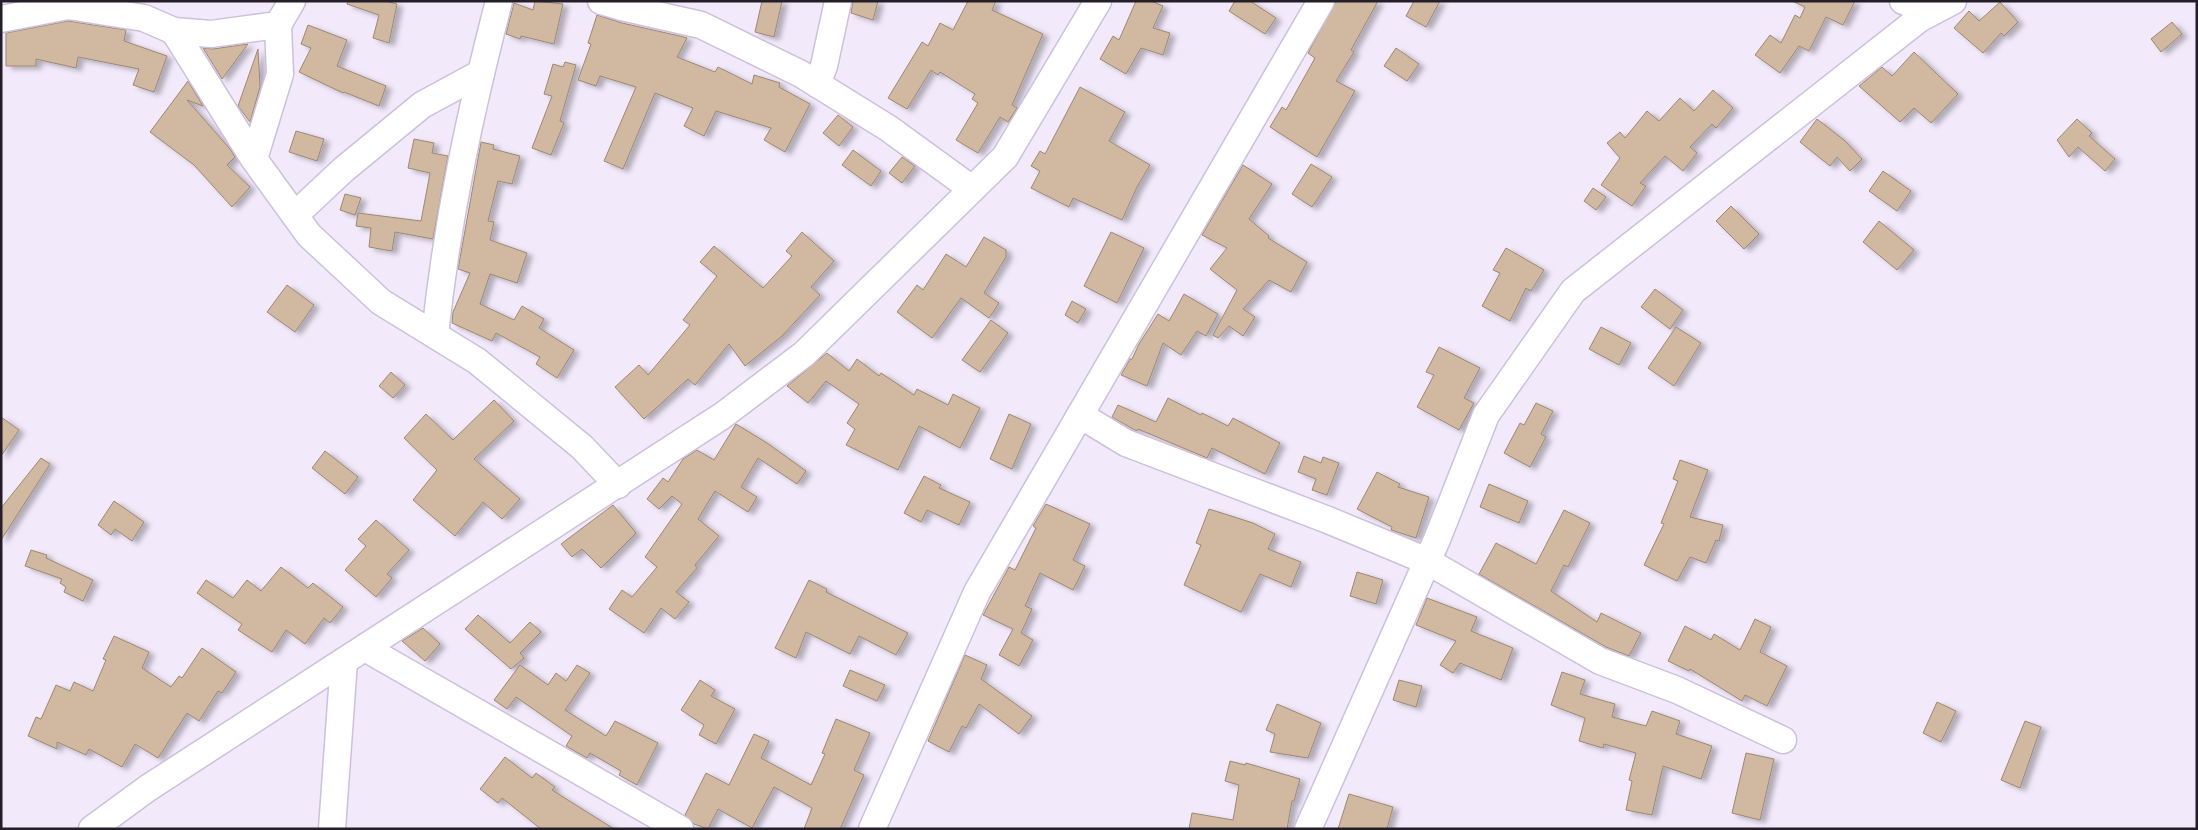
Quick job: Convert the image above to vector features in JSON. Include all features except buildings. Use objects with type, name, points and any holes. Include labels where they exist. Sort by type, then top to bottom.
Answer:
[{"type":"street","points":[[254,159],[280,74],[278,25],[292,1]]},
{"type":"street","points":[[435,335],[441,282],[461,159],[500,1]]},
{"type":"street","points":[[817,84],[824,66],[838,1]]},
{"type":"street","points":[[92,829],[148,788],[722,416],[804,354],[1005,157],[1098,1]]},
{"type":"street","points":[[872,829],[978,592],[1321,1]]},
{"type":"street","points":[[1308,829],[1427,561],[1486,416],[1573,291],[1915,7],[1953,1]]},
{"type":"street","points":[[616,3],[701,25],[817,84],[888,128],[972,189]]},
{"type":"street","points":[[1,19],[68,6],[144,18],[174,31],[211,34],[278,25]]},
{"type":"street","points":[[174,31],[254,159],[309,235],[381,302],[477,361],[582,446],[618,485]]},
{"type":"street","points":[[295,215],[343,170],[422,105],[481,73]]},
{"type":"street","points":[[1080,415],[1126,443],[1328,520],[1427,561],[1600,661],[1677,690],[1783,740]]},
{"type":"street","points":[[332,829],[354,654]]},
{"type":"street","points":[[354,654],[680,829]]}]
